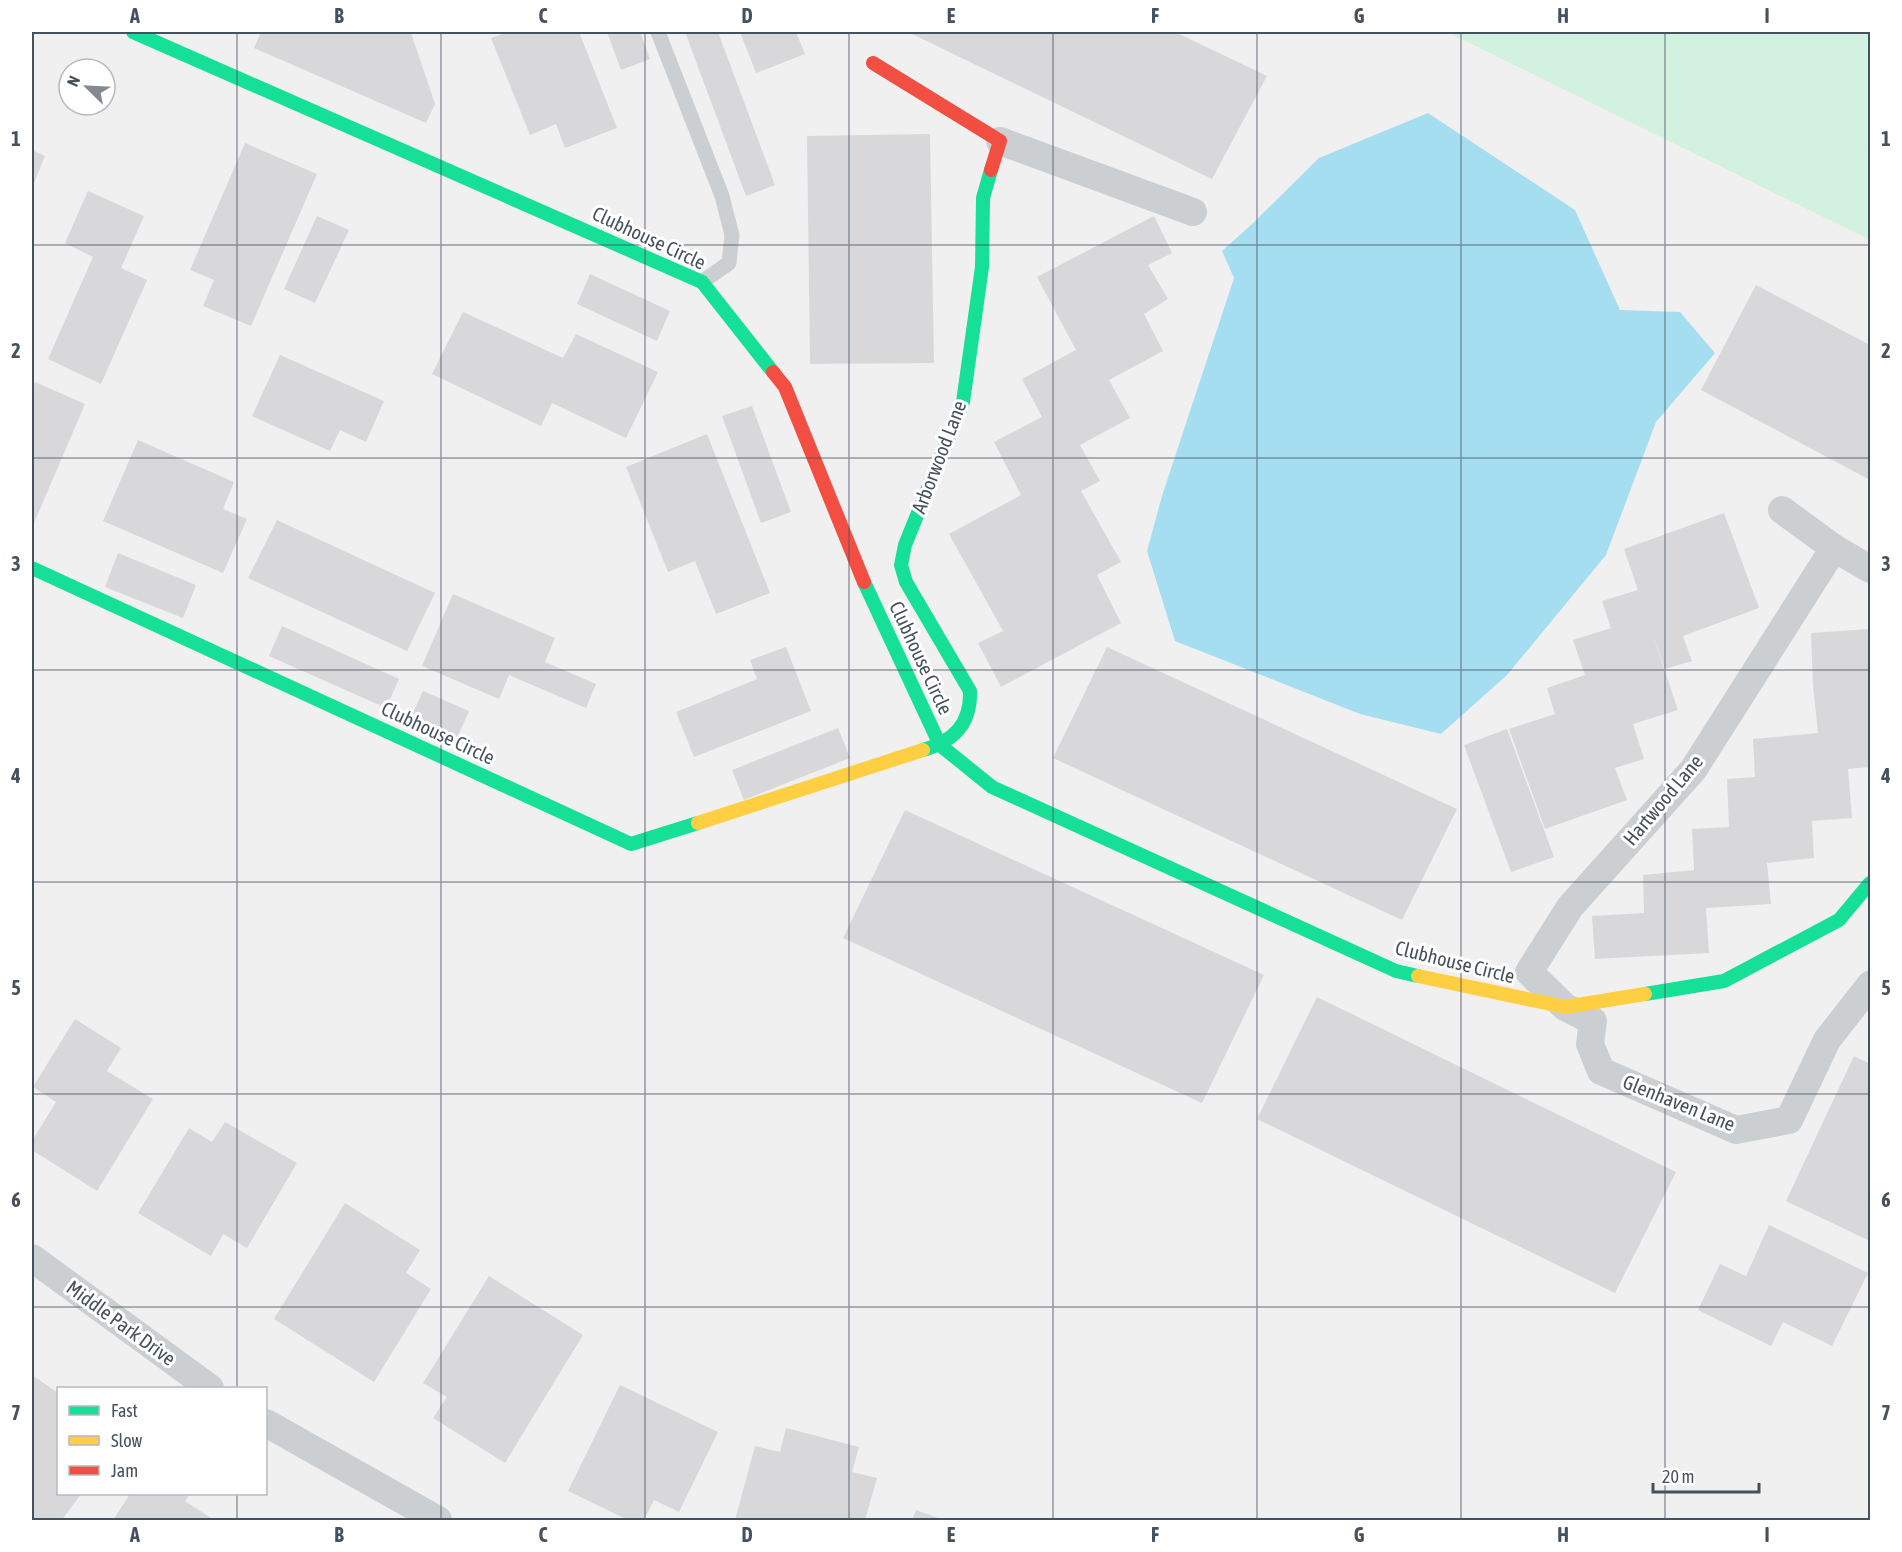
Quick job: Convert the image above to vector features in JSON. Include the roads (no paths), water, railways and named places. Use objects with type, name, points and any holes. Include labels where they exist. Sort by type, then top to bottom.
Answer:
[{"type":"street","name":"Clubhouse Circle","points":[[133,32],[702,282],[785,387],[870,598],[940,745],[992,787],[1396,971],[1565,1007],[1724,981],[1839,920],[1870,883]]},
{"type":"street","points":[[873,63],[1000,141],[1193,212]]},
{"type":"street","name":"Arborwood Lane","points":[[940,745],[966,722],[971,706],[970,691],[906,582],[901,565],[905,545],[963,402],[982,267],[983,198],[1000,141]]},
{"type":"street","points":[[1782,510],[1834,548],[1870,568]]},
{"type":"street","name":"Hartwood Lane","points":[[1565,1007],[1529,972],[1570,907],[1693,770],[1834,548]]},
{"type":"street","name":"Clubhouse Circle","points":[[32,568],[631,844],[940,745]]},
{"type":"street","name":"Glenhaven Lane","points":[[1565,1007],[1593,1021],[1590,1044],[1601,1071],[1736,1130],[1789,1120],[1827,1040],[1870,985]]},
{"type":"street","name":"Middle Park Drive","points":[[32,1258],[207,1387]]},
{"type":"street","points":[[267,1424],[438,1521]]},
{"type":"lane","points":[[658,32],[722,196],[732,235],[729,263],[702,282]]},
{"type":"water","points":[[1428,113],[1575,210],[1620,310],[1680,312],[1715,353],[1656,422],[1606,555],[1507,675],[1441,734],[1360,714],[1175,641],[1147,551],[1162,496],[1234,278],[1222,251],[1319,158]]}]
